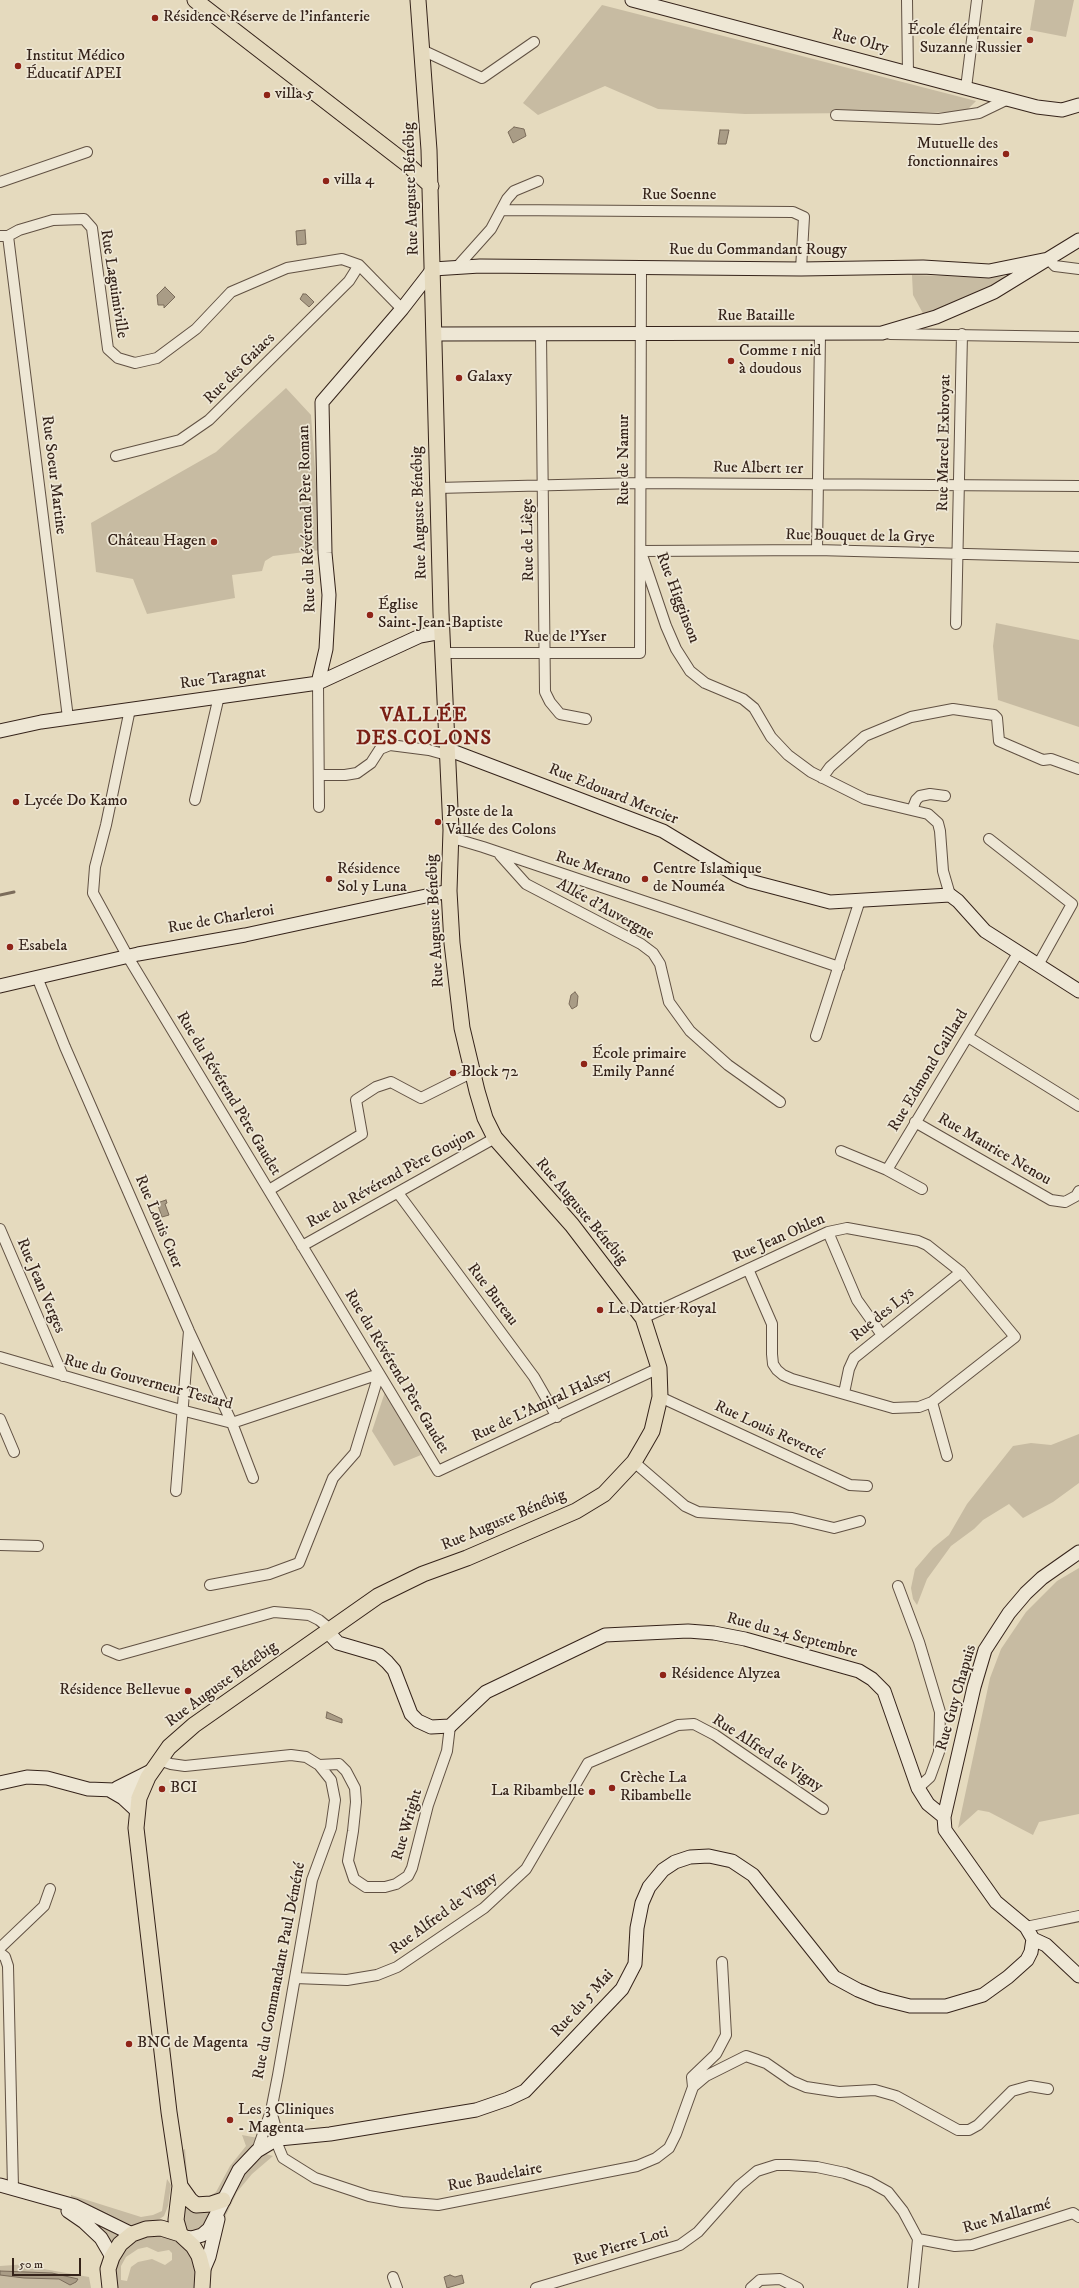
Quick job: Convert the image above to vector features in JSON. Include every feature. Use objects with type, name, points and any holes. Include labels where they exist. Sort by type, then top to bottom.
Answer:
[{"type":"main road","points":[[195,0],[407,164],[431,186]]},
{"type":"main road","name":"Rue Auguste Bénébig","points":[[182,2236],[176,2220],[180,2186],[176,2169],[136,1828],[137,1811],[141,1791],[156,1765],[173,1743],[194,1725],[378,1596],[576,1511],[604,1494],[634,1462],[652,1431],[660,1397],[659,1368],[643,1318],[572,1225],[495,1138],[485,1118],[462,1028],[456,984],[449,891],[450,840],[437,488],[430,150],[418,0]]},
{"type":"main road","points":[[407,164],[424,161],[430,150]]},
{"type":"main road","name":"Rue Auguste Bénébig","points":[[146,2229],[159,2223],[167,2215],[171,2205],[176,2169]]},
{"type":"main road","points":[[180,2186],[190,2200],[196,2205],[211,2204],[223,2200]]},
{"type":"main road","points":[[110,2288],[108,2269],[112,2257],[120,2244],[132,2234],[146,2229],[161,2228],[182,2236],[194,2246],[199,2256],[203,2271],[202,2288]]},
{"type":"street","name":"Rue Olry","points":[[632,0],[1037,107],[1062,110],[1079,105]]},
{"type":"street","points":[[907,0],[908,73]]},
{"type":"street","points":[[966,88],[976,0]]},
{"type":"street","points":[[422,50],[482,78],[534,42]]},
{"type":"street","points":[[836,115],[939,119],[979,113],[1008,99]]},
{"type":"street","points":[[0,182],[87,152]]},
{"type":"street","points":[[457,267],[491,229],[507,199],[514,191],[538,180]]},
{"type":"street","name":"Rue Soenne","points":[[502,210],[793,212],[804,217],[800,268]]},
{"type":"street","name":"Rue Laguimiville","points":[[4,236],[18,230],[53,220],[84,219],[92,228],[108,349],[118,358],[135,363],[157,358],[196,329],[231,292],[287,268],[342,259],[359,265],[402,309]]},
{"type":"street","name":"Rue Soeur Martine","points":[[4,236],[68,718]]},
{"type":"street","points":[[882,334],[936,317],[994,292],[1079,240]]},
{"type":"street","points":[[1048,259],[1055,266],[1079,268]]},
{"type":"street","name":"Rue du Commandant Rougy","points":[[433,269],[457,267],[923,267],[989,271],[1048,259]]},
{"type":"street","name":"Rue des Gaiacs","points":[[116,456],[180,440],[209,420],[349,281],[359,265]]},
{"type":"street","name":"Rue de Namur","points":[[640,653],[641,551],[639,483],[641,267]]},
{"type":"street","name":"Rue du Révérend Père Roman","points":[[319,807],[318,683],[326,649],[329,595],[324,553],[322,402],[402,309],[433,269]]},
{"type":"street","name":"Rue Bataille","points":[[434,334],[962,334],[1079,337]]},
{"type":"street","name":"Rue de Liège","points":[[541,334],[546,652],[545,692],[550,702],[560,714],[586,719]]},
{"type":"street","points":[[817,550],[820,334]]},
{"type":"street","name":"Rue Marcel Exbroyat","points":[[956,624],[962,334]]},
{"type":"street","name":"Rue Albert 1er","points":[[437,488],[639,483],[1079,486]]},
{"type":"street","name":"Rue Bouquet de la Grye","points":[[641,551],[817,550],[1079,557]]},
{"type":"street","name":"Rue Higginson","points":[[641,551],[666,626],[676,648],[690,671],[705,682],[744,699],[754,708],[771,737],[788,755],[822,778],[865,799],[928,814],[938,823],[943,871],[950,895]]},
{"type":"street","name":"Rue Taragnat","points":[[0,731],[25,724],[318,683],[420,636],[442,632]]},
{"type":"street","name":"Rue de l'Yser","points":[[442,653],[640,653]]},
{"type":"street","points":[[195,800],[219,696]]},
{"type":"street","name":"Rue du Révérend Père Gaudet","points":[[130,709],[106,825],[95,867],[93,893],[128,956],[438,1471]]},
{"type":"street","points":[[822,778],[830,767],[865,736],[911,717],[953,709],[994,715],[997,718],[999,741],[1043,760],[1051,759],[1079,769]]},
{"type":"street","points":[[319,775],[345,775],[357,773],[371,763],[380,749],[390,745],[447,752]]},
{"type":"street","name":"Rue Edouard Mercier","points":[[447,752],[663,831],[736,875],[750,881],[830,902],[950,895]]},
{"type":"street","points":[[912,810],[916,800],[920,796],[930,794],[945,796]]},
{"type":"street","name":"Rue Merano","points":[[450,840],[456,839],[839,967]]},
{"type":"street","points":[[989,839],[1072,904],[1038,964]]},
{"type":"street","name":"Allée d'Auvergne","points":[[499,854],[526,884],[641,944],[653,954],[660,964],[669,1002],[690,1031],[728,1065],[780,1102]]},
{"type":"street","name":"Rue de Charleroi","points":[[0,986],[128,956],[195,942],[245,935],[449,891]]},
{"type":"street","points":[[950,895],[958,901],[985,931],[1079,991]]},
{"type":"street","points":[[816,1036],[860,900]]},
{"type":"street","name":"Rue Edmond Caillard","points":[[887,1170],[1018,953]]},
{"type":"street","name":"Rue Louis Cuer","points":[[37,977],[62,1040],[189,1331],[232,1424],[253,1478]]},
{"type":"street","points":[[968,1037],[1079,1106]]},
{"type":"street","points":[[269,1190],[362,1134],[356,1100],[376,1087],[391,1082],[421,1098],[473,1072]]},
{"type":"street","name":"Rue Maurice Nenou","points":[[915,1122],[1051,1200],[1065,1202],[1076,1196],[1079,1191]]},
{"type":"street","name":"Rue du Révérend Père Goujon","points":[[302,1246],[398,1194],[495,1138]]},
{"type":"street","points":[[841,1151],[887,1170],[922,1190]]},
{"type":"street","name":"Rue Bureau","points":[[398,1194],[534,1377],[557,1417]]},
{"type":"street","name":"Rue Jean Ohlen","points":[[643,1318],[828,1232],[847,1228],[918,1240],[961,1272],[1015,1337],[932,1402]]},
{"type":"street","name":"Rue Jean Verges","points":[[0,1229],[63,1376]]},
{"type":"street","points":[[828,1232],[857,1300],[882,1335]]},
{"type":"street","points":[[748,1269],[772,1324],[773,1364],[777,1370],[783,1375],[792,1379],[893,1408],[919,1407],[932,1402],[947,1456]]},
{"type":"street","name":"Rue des Lys","points":[[844,1393],[848,1369],[854,1358],[961,1272]]},
{"type":"street","points":[[176,1491],[181,1410],[189,1331]]},
{"type":"street","name":"Rue du Gouverneur Testard","points":[[0,1357],[232,1424],[379,1374]]},
{"type":"street","name":"Rue de L'Amiral Halsey","points":[[438,1471],[557,1417],[659,1368]]},
{"type":"street","points":[[210,1585],[269,1574],[299,1563],[333,1478],[354,1453],[379,1374]]},
{"type":"street","name":"Rue Louis Revercé","points":[[660,1397],[850,1485],[867,1486]]},
{"type":"street","points":[[0,1418],[14,1452]]},
{"type":"street","points":[[634,1462],[686,1506],[698,1512],[792,1518],[834,1528],[860,1521]]},
{"type":"street","points":[[0,1545],[38,1546]]},
{"type":"street","name":"Rue Guy Chapuis","points":[[944,1817],[974,1686],[985,1650],[1009,1613],[1026,1593],[1042,1578],[1079,1552]]},
{"type":"street","points":[[898,1586],[919,1642],[940,1712],[939,1752],[930,1777],[918,1788]]},
{"type":"street","points":[[107,1650],[119,1655],[274,1612],[308,1615],[319,1620],[338,1643],[379,1655],[387,1662],[394,1670],[407,1706],[418,1721],[431,1728],[450,1726]]},
{"type":"street","name":"Rue du 24 Septembre","points":[[450,1726],[486,1692],[605,1635],[675,1632],[714,1633],[744,1639],[859,1671],[872,1679],[884,1691],[918,1788],[928,1804],[944,1817]]},
{"type":"street","name":"Rue Alfred de Vigny","points":[[295,1978],[347,1980],[377,1975],[397,1968],[484,1908],[526,1870],[588,1763],[678,1725],[694,1724],[715,1735],[823,1809]]},
{"type":"street","name":"Rue Wright","points":[[319,1765],[340,1764],[346,1771],[355,1788],[356,1802],[348,1861],[354,1879],[366,1887],[385,1887],[396,1884],[408,1876],[412,1868],[428,1805],[447,1751],[450,1726]]},
{"type":"street","points":[[173,1743],[174,1757],[176,1761],[192,1766]]},
{"type":"street","name":"Rue du Commandant Paul Déméné","points":[[156,1765],[171,1764],[192,1766],[291,1755],[306,1757],[319,1765],[331,1780],[335,1800],[331,1828],[312,1880],[271,2111],[257,2151]]},
{"type":"street","points":[[109,1790],[126,1785],[156,1765]]},
{"type":"street","points":[[0,1783],[16,1779],[40,1778],[88,1789],[141,1791]]},
{"type":"street","points":[[109,1790],[123,1798],[137,1811]]},
{"type":"street","points":[[944,1817],[945,1830],[996,1902],[1026,1927],[1033,1939],[1046,1945],[1079,1976]]},
{"type":"street","name":"Rue du 5 Mai","points":[[276,2141],[330,2134],[476,2110],[494,2105],[525,2091],[622,1989],[635,1964],[641,1909],[649,1887],[663,1870],[675,1862],[690,1857],[709,1856],[732,1861],[753,1875],[834,1977],[858,1990],[891,2001],[930,2008],[946,2006],[973,1999],[991,1990],[1021,1966],[1030,1956],[1033,1939]]},
{"type":"street","points":[[0,1948],[44,1906],[48,1899],[50,1889]]},
{"type":"street","points":[[1026,1927],[1079,1916]]},
{"type":"street","points":[[0,1953],[5,1957],[8,1966],[6,2187],[75,2206],[132,2234]]},
{"type":"street","name":"Rue Baudelaire","points":[[276,2141],[284,2158],[315,2178],[369,2196],[402,2202],[438,2205],[637,2166],[656,2158],[669,2148],[676,2134],[693,2087],[692,2077],[716,2054],[723,2045],[726,2035],[722,1962]]},
{"type":"street","points":[[693,2087],[706,2076],[746,2056],[766,2063],[792,2081],[806,2087],[839,2092],[875,2090],[896,2096],[958,2130],[969,2130],[978,2125],[1012,2091],[1030,2086],[1048,2089]]},
{"type":"street","points":[[271,2111],[276,2141]]},
{"type":"street","points":[[265,2127],[276,2141]]},
{"type":"street","name":"Rue du Commandant Paul Déméné","points":[[182,2236],[192,2238],[202,2235],[209,2229],[239,2170],[257,2151],[276,2141]]},
{"type":"street","name":"Rue Pierre Loti","points":[[536,2288],[680,2245],[698,2232],[739,2186],[757,2171],[776,2165],[817,2167],[845,2173],[870,2182],[888,2192],[903,2211],[918,2239]]},
{"type":"street","name":"Rue du Commandant Paul Déméné","points":[[203,2271],[209,2257],[223,2200]]},
{"type":"street","points":[[58,2202],[101,2238],[112,2257]]},
{"type":"street","name":"Rue Mallarmé","points":[[918,2239],[955,2246],[972,2245],[1073,2213],[1079,2217]]},
{"type":"street","points":[[912,2288],[918,2239]]},
{"type":"street","points":[[393,2277],[397,2288]]},
{"type":"street","points":[[751,2288],[760,2280],[780,2279],[798,2288]]},
{"type":"shaded area","points":[[1035,0],[1074,0],[1066,37],[1030,30]]},
{"type":"shaded area","points":[[602,5],[976,101],[965,112],[745,114],[658,109],[605,86],[538,115],[523,103]]},
{"type":"shaded area","points":[[514,127],[524,129],[526,136],[513,143],[508,132]]},
{"type":"shaded area","points":[[720,130],[729,130],[726,144],[718,144]]},
{"type":"shaded area","points":[[305,230],[306,244],[297,245],[296,231]]},
{"type":"shaded area","points":[[912,275],[975,277],[1016,276],[926,319],[913,295]]},
{"type":"shaded area","points":[[165,287],[175,297],[164,308],[164,305],[158,305],[157,295]]},
{"type":"shaded area","points":[[303,294],[306,294],[314,302],[309,307],[300,299]]},
{"type":"shaded area","points":[[286,388],[311,415],[321,550],[273,556],[265,561],[262,571],[232,575],[235,598],[147,614],[133,579],[96,572],[91,523],[216,452]]},
{"type":"shaded area","points":[[996,623],[1079,640],[1079,727],[998,700],[993,646]]},
{"type":"shaded area","points":[[575,992],[578,996],[577,1006],[572,1009],[569,1004],[571,995]]},
{"type":"shaded area","points":[[166,1200],[167,1203],[165,1204],[169,1215],[162,1217],[157,1203]]},
{"type":"shaded area","points":[[385,1392],[421,1455],[394,1466],[372,1431]]},
{"type":"shaded area","points":[[1079,1434],[1079,1483],[1053,1502],[1023,1518],[1009,1504],[983,1520],[974,1529],[951,1546],[927,1579],[917,1605],[913,1599],[911,1588],[915,1569],[933,1548],[949,1535],[967,1504],[1013,1446],[1031,1443],[1051,1445]]},
{"type":"shaded area","points":[[1079,1568],[1079,1814],[1039,1822],[1033,1835],[989,1812],[978,1810],[958,1828],[990,1678],[1001,1649],[1026,1612],[1057,1581]]},
{"type":"shaded area","points":[[327,1712],[342,1719],[342,1723],[326,1718]]},
{"type":"shaded area","points":[[242,2135],[258,2138],[220,2196],[211,2201],[190,2197],[180,2151],[185,2149],[188,2185],[194,2195],[207,2198],[216,2192],[230,2166],[246,2146]]},
{"type":"shaded area","points":[[266,2154],[273,2156],[252,2174],[237,2192],[226,2215],[216,2251],[222,2212],[244,2170]]},
{"type":"shaded area","points":[[167,2179],[171,2185],[168,2206],[164,2216],[158,2220],[135,2227],[118,2224],[71,2200],[71,2195],[141,2217],[153,2215],[162,2211]]},
{"type":"shaded area","points":[[182,2203],[208,2208],[212,2213],[200,2232],[187,2233],[180,2218]]},
{"type":"shaded area","points":[[90,2221],[123,2235],[112,2247]]},
{"type":"shaded area","points":[[160,2235],[182,2244],[192,2256],[196,2272],[194,2288],[117,2288],[115,2271],[120,2255],[130,2243],[145,2236]],"holes":[[[147,2247],[158,2252],[169,2250],[172,2253],[172,2260],[165,2265],[152,2259],[138,2262],[131,2267],[127,2281],[121,2280],[121,2266],[126,2257],[138,2249]]]},
{"type":"shaded area","points":[[28,2264],[30,2269],[38,2268],[89,2277],[91,2288],[0,2288],[0,2266]]},
{"type":"shaded area","points":[[0,2271],[52,2273],[78,2279],[70,2285],[59,2279],[24,2278],[0,2275]]},
{"type":"shaded area","points":[[450,2275],[455,2277],[462,2275],[464,2283],[447,2288],[444,2277]]},
{"type":"waterway","points":[[0,895],[14,892]]},
{"type":"place","name":"Résidence Réserve de l'infanterie","points":[[155,18]]},
{"type":"place","name":"École élémentaire Suzanne Russier","points":[[1030,40]]},
{"type":"place","name":"Institut Médico Éducatif APEI","points":[[18,66]]},
{"type":"place","name":"villa 5","points":[[267,95]]},
{"type":"place","name":"Mutuelle des fonctionnaires","points":[[1006,154]]},
{"type":"place","name":"villa 4","points":[[326,181]]},
{"type":"place","name":"Comme 1 nid à doudous","points":[[731,361]]},
{"type":"place","name":"Galaxy","points":[[459,378]]},
{"type":"place","name":"Château Hagen","points":[[214,542]]},
{"type":"place","name":"Église Saint-Jean-Baptiste","points":[[370,615]]},
{"type":"place","name":"Lycée Do Kamo","points":[[16,802]]},
{"type":"place","name":"Poste de la Vallée des Colons","points":[[438,822]]},
{"type":"place","name":"Résidence Sol y Luna","points":[[329,879]]},
{"type":"place","name":"Centre Islamique de Nouméa","points":[[645,879]]},
{"type":"place","name":"Esabela","points":[[10,947]]},
{"type":"place","name":"École primaire Emily Panné","points":[[584,1064]]},
{"type":"place","name":"Block 72","points":[[453,1073]]},
{"type":"place","name":"Le Dattier Royal","points":[[600,1310]]},
{"type":"place","name":"Résidence Alyzea","points":[[663,1675]]},
{"type":"place","name":"Résidence Bellevue","points":[[188,1691]]},
{"type":"place","name":"Crèche La Ribambelle","points":[[612,1788]]},
{"type":"place","name":"BCI","points":[[162,1789]]},
{"type":"place","name":"La Ribambelle","points":[[592,1792]]},
{"type":"place","name":"BNC de Magenta","points":[[129,2044]]},
{"type":"place","name":"Les 3 Cliniques - Magenta","points":[[230,2120]]},
{"type":"district","name":"VALLÉE DES COLONS","points":[[424,728]]}]
